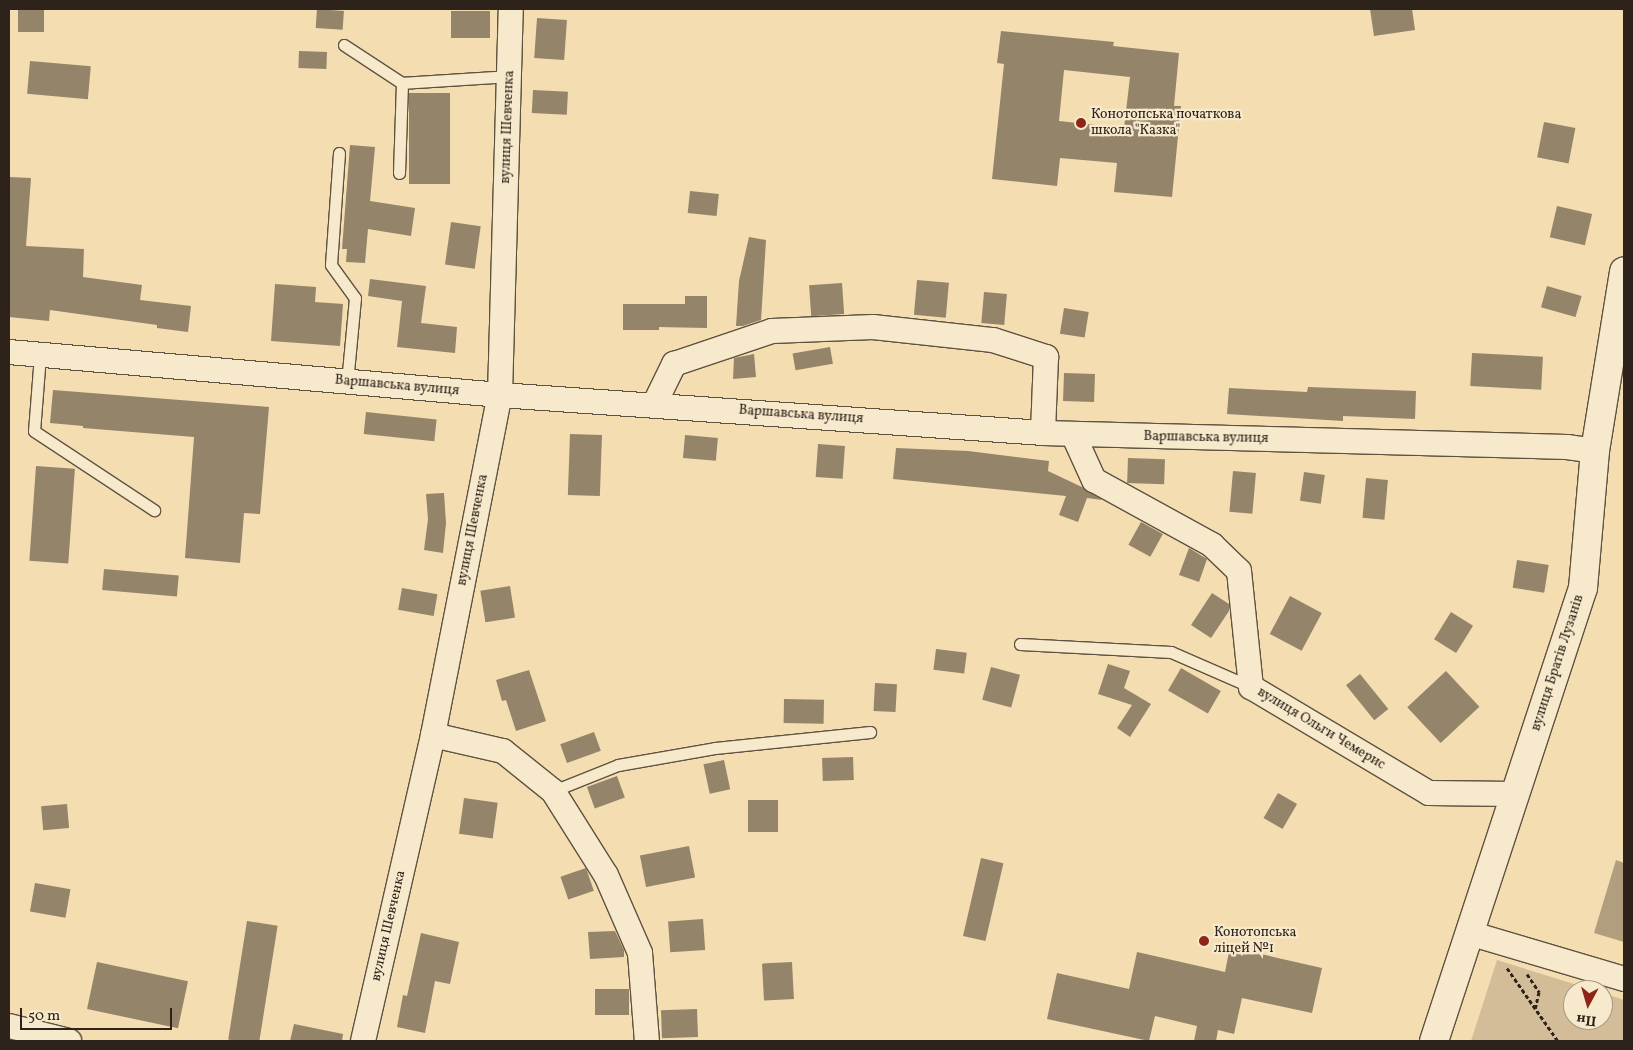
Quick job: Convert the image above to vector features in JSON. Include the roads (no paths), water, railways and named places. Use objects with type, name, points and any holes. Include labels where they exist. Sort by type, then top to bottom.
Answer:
[{"type":"main road","name":"вулиця Братів Лузанів","points":[[1434,1041],[1583,588],[1595,451],[1624,271]]},
{"type":"street","name":"вулиця Шевченка","points":[[363,1041],[433,735],[500,395],[511,9]]},
{"type":"street","points":[[654,405],[674,364],[772,331],[873,327],[993,340],[1046,357],[1044,433]]},
{"type":"street","name":"Варшавська вулиця","points":[[9,352],[500,395],[1044,433],[1568,447],[1595,451]]},
{"type":"street","name":"вулиця Ольги Чемерис","points":[[1073,434],[1094,480],[1212,545],[1239,571],[1251,687],[1429,793],[1515,794]]},
{"type":"street","points":[[433,735],[503,751],[553,791],[606,875],[640,953],[647,1041]]},
{"type":"street","points":[[1469,933],[1624,980]]},
{"type":"street","points":[[9,1026],[69,1041]]},
{"type":"lane","points":[[344,45],[402,83],[509,76]]},
{"type":"lane","points":[[399,174],[402,83]]},
{"type":"lane","points":[[339,153],[331,265],[355,298],[347,382]]},
{"type":"lane","points":[[40,355],[34,431],[154,510]]},
{"type":"lane","points":[[1020,644],[1171,652],[1251,687]]},
{"type":"lane","points":[[553,791],[618,765],[714,748],[870,732]]},
{"type":"place","name":"Конотопська початкова школа \"Казка\"","points":[[1081,123]]},
{"type":"place","name":"Конотопська ліцей №1","points":[[1204,941]]}]
